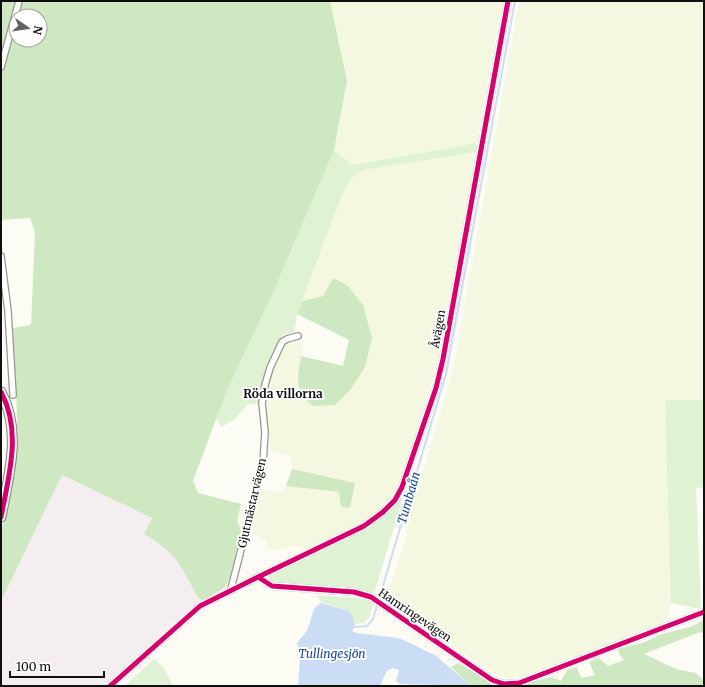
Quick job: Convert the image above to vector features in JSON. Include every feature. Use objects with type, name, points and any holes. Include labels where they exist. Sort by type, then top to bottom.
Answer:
[{"type":"main road","points":[[1,517],[13,452],[12,427],[2,394]]},
{"type":"street","points":[[1,67],[20,1]]},
{"type":"street","name":"Åvägen","points":[[258,577],[364,526],[383,512],[395,500],[402,487],[436,388],[443,359],[508,1]]},
{"type":"street","points":[[1,256],[8,311],[13,395]]},
{"type":"street","name":"Gjutmästarvägen","points":[[231,589],[263,463],[266,432],[262,403],[264,385],[282,342],[298,336]]},
{"type":"street","points":[[110,686],[200,606],[231,589],[258,577]]},
{"type":"street","name":"Hamringevägen","points":[[258,577],[272,586],[354,592],[371,597],[492,680],[504,684],[519,683],[548,673],[704,612]]},
{"type":"shaded area","points":[[62,475],[152,518],[144,534],[161,544],[178,559],[198,598],[204,600],[185,612],[104,686],[1,686],[1,601]]},
{"type":"green space","points":[[1,1],[16,1],[14,8],[8,8],[8,28],[1,52]]},
{"type":"green space","points":[[22,1],[330,1],[347,81],[334,150],[275,288],[225,395],[193,481],[198,493],[241,504],[237,521],[241,530],[230,578],[224,588],[204,600],[198,598],[182,569],[171,554],[144,534],[152,518],[62,475],[1,601],[1,534],[16,458],[18,437],[13,328],[31,325],[35,232],[30,218],[1,220],[1,76],[9,48],[48,48],[48,8],[20,8]]},
{"type":"green space","points":[[330,1],[502,1],[477,143],[352,165],[334,150],[347,81]]},
{"type":"green space","points":[[519,1],[704,1],[704,400],[665,400],[671,603],[667,623],[520,677],[509,678],[495,674],[385,601],[404,544],[415,497],[453,370]]},
{"type":"green space","points":[[477,143],[477,152],[363,170],[353,177],[343,192],[297,314],[294,333],[282,335],[271,360],[262,386],[259,404],[248,404],[234,420],[221,427],[216,417],[275,288],[334,150],[352,165]]},
{"type":"green space","points":[[477,152],[438,359],[399,486],[381,510],[363,523],[308,549],[292,546],[279,550],[268,549],[265,540],[249,531],[261,489],[279,493],[286,486],[339,492],[341,507],[350,507],[354,483],[292,469],[290,456],[269,449],[269,427],[265,404],[267,387],[272,370],[284,345],[294,340],[304,344],[296,378],[365,367],[323,296],[302,301],[343,192],[353,177],[363,170]]},
{"type":"green space","points":[[333,278],[347,285],[363,305],[372,338],[365,367],[351,389],[335,405],[313,406],[303,395],[298,383],[301,356],[343,366],[349,340],[297,314],[302,301],[323,296]]},
{"type":"green space","points":[[665,400],[704,400],[704,487],[696,488],[701,609],[671,603]]},
{"type":"green space","points":[[292,469],[355,483],[350,508],[341,507],[339,492],[286,486]]},
{"type":"green space","points":[[406,487],[374,594],[353,588],[271,584],[269,576],[367,529],[397,504]]},
{"type":"green space","points":[[317,595],[367,599],[373,602],[370,617],[364,623],[354,624],[353,617],[349,611],[321,602]]},
{"type":"green space","points":[[704,620],[704,633],[700,632],[644,654],[676,669],[696,673],[704,681],[704,686],[527,686],[529,683],[551,677],[561,681],[567,670],[577,667],[581,678],[595,675],[589,662],[599,658],[608,666],[624,660],[620,656],[618,649],[645,642],[662,634],[690,627]]},
{"type":"green space","points":[[154,659],[164,668],[173,686],[125,686]]},
{"type":"green space","points":[[458,663],[491,682],[492,686],[471,686],[451,667]]},
{"type":"water","name":"Tullingesjön","points":[[321,603],[349,611],[353,617],[355,627],[352,631],[356,633],[399,638],[435,655],[471,686],[399,684],[396,681],[399,670],[393,668],[387,671],[380,686],[298,686],[300,658],[297,643],[309,626],[313,611],[317,605]]},
{"type":"waterway","name":"Tumbaån","points":[[355,627],[367,626],[373,619],[446,374],[515,1]]},
{"type":"cycle path","points":[[258,577],[364,526],[383,512],[395,500],[402,487],[436,388],[443,359],[508,1]]},
{"type":"cycle path","points":[[1,392],[11,422],[12,438],[10,469],[1,517]]},
{"type":"cycle path","points":[[110,686],[200,606],[258,577],[272,586],[354,592],[371,597],[492,680],[504,684],[519,683],[704,612]]},
{"type":"district","name":"Röda villorna","points":[[283,394]]}]
